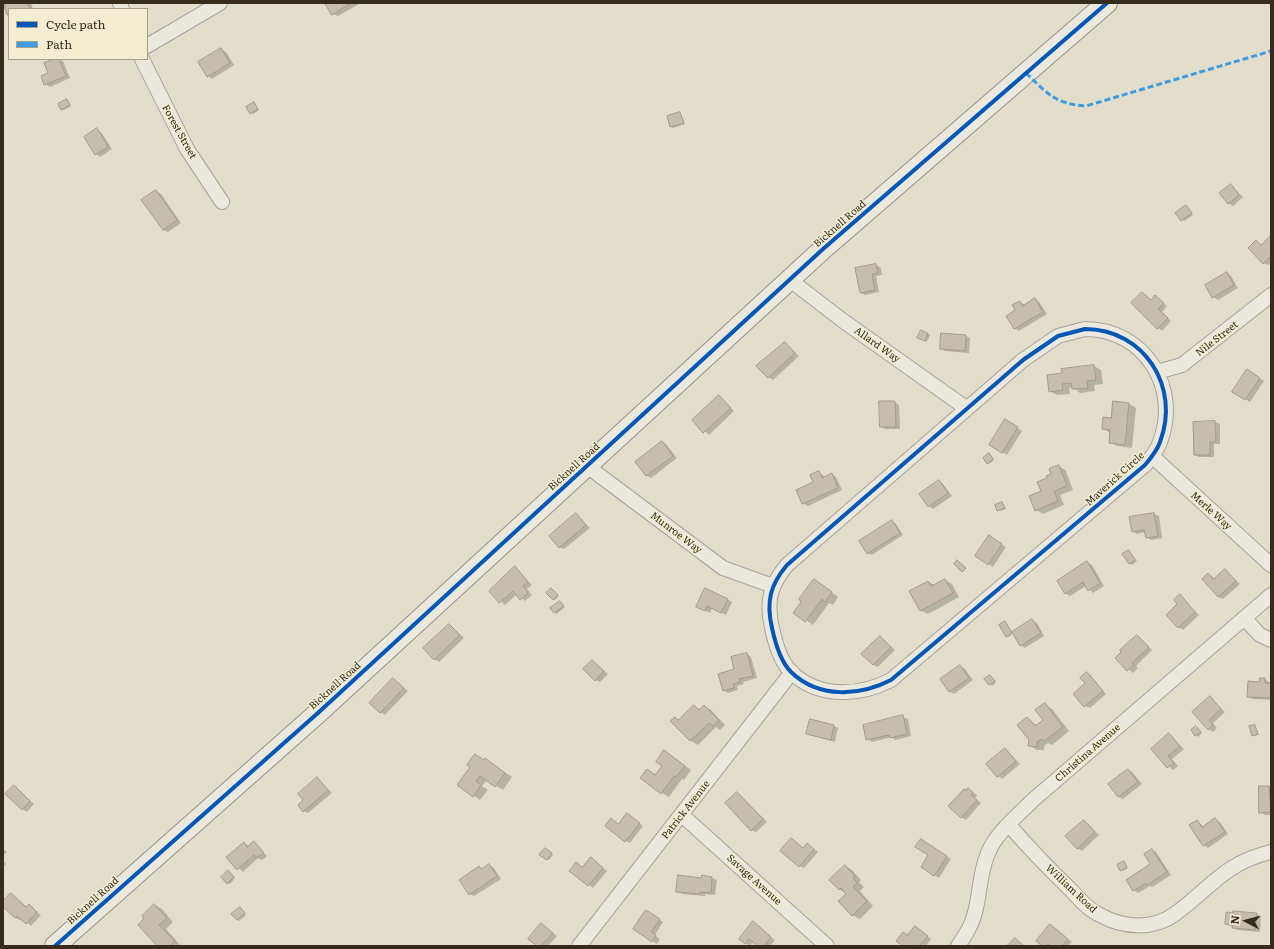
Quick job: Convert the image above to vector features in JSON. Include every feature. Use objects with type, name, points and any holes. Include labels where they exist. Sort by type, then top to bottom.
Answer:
[{"type":"street","points":[[148,45],[220,3]]},
{"type":"street","name":"Bicknell Road","points":[[55,946],[319,712],[790,280],[1107,3]]},
{"type":"street","name":"Forest Street","points":[[142,60],[187,149],[222,202]]},
{"type":"street","name":"Allard Way","points":[[790,280],[842,320],[966,408]]},
{"type":"street","name":"Nile Street","points":[[1157,372],[1182,365],[1271,295]]},
{"type":"street","name":"Maverick Circle","points":[[1097,329],[1106,330],[1122,337],[1138,348],[1147,357],[1157,372],[1165,390],[1165,417],[1160,443],[1152,456],[1125,484],[892,680],[866,690],[842,693],[817,687],[792,672],[784,664],[774,637],[771,623],[770,596],[778,575],[802,551],[966,408],[1038,348],[1058,336],[1072,331],[1097,329]]},
{"type":"street","name":"Merle Way","points":[[1152,456],[1271,565]]},
{"type":"street","name":"Munroe Way","points":[[587,466],[722,568],[773,586]]},
{"type":"street","name":"Christina Avenue","points":[[958,946],[968,931],[974,916],[981,876],[987,856],[992,845],[1009,825],[1033,800],[1271,595]]},
{"type":"street","points":[[1244,618],[1260,635],[1271,640]]},
{"type":"street","name":"Patrick Avenue","points":[[579,946],[792,672]]},
{"type":"street","name":"Savage Avenue","points":[[682,815],[827,946]]},
{"type":"street","name":"William Road","points":[[1009,825],[1056,876],[1090,909],[1106,919],[1128,925],[1146,925],[1161,922],[1174,914],[1228,869],[1253,857],[1271,852]]},
{"type":"building","points":[[11,3],[28,3],[30,8],[8,8],[7,15],[4,5]]},
{"type":"building","points":[[325,3],[351,3],[332,15]]},
{"type":"building","points":[[221,48],[230,63],[207,77],[198,62]]},
{"type":"building","points":[[52,60],[59,60],[66,76],[44,85],[41,76],[48,73],[44,63]]},
{"type":"building","points":[[67,99],[70,105],[61,110],[58,104]]},
{"type":"building","points":[[254,102],[258,109],[250,114],[246,107]]},
{"type":"building","points":[[680,112],[684,123],[670,127],[667,116]]},
{"type":"building","points":[[97,128],[108,147],[95,155],[84,137]]},
{"type":"building","points":[[1231,184],[1239,195],[1228,204],[1219,193]]},
{"type":"building","points":[[156,190],[177,220],[163,230],[141,200]]},
{"type":"building","points":[[1186,205],[1192,213],[1181,221],[1175,213]]},
{"type":"building","points":[[1271,235],[1271,256],[1263,264],[1248,248],[1256,240],[1261,245]]},
{"type":"building","points":[[876,264],[878,273],[872,274],[875,290],[860,293],[855,268]]},
{"type":"building","points":[[1227,272],[1234,285],[1212,298],[1205,285]]},
{"type":"building","points":[[1142,292],[1151,300],[1155,295],[1164,303],[1158,309],[1168,318],[1157,329],[1131,303]]},
{"type":"building","points":[[1035,298],[1043,312],[1014,329],[1006,316],[1015,310],[1012,305],[1020,301],[1022,306]]},
{"type":"building","points":[[921,330],[928,333],[925,341],[917,338]]},
{"type":"building","points":[[941,333],[966,335],[965,351],[940,349]]},
{"type":"building","points":[[785,342],[795,353],[768,378],[756,366]]},
{"type":"building","points":[[1094,365],[1096,380],[1087,381],[1088,388],[1072,389],[1071,383],[1062,384],[1063,390],[1049,392],[1047,375],[1062,373],[1061,369]]},
{"type":"building","points":[[1247,369],[1260,378],[1245,400],[1232,392]]},
{"type":"building","points":[[719,395],[731,408],[703,433],[692,420]]},
{"type":"building","points":[[879,401],[895,401],[896,427],[880,427]]},
{"type":"building","points":[[1113,401],[1129,403],[1125,445],[1109,443],[1110,430],[1102,429],[1103,417],[1111,418]]},
{"type":"building","points":[[1005,419],[1018,427],[1002,453],[989,445]]},
{"type":"building","points":[[1215,421],[1216,441],[1210,442],[1210,455],[1194,455],[1193,422]]},
{"type":"building","points":[[662,441],[673,456],[646,476],[635,462]]},
{"type":"building","points":[[989,453],[993,459],[987,464],[983,458]]},
{"type":"building","points":[[1059,465],[1067,486],[1054,491],[1058,501],[1035,511],[1029,496],[1041,491],[1037,482],[1047,478],[1046,476],[1051,474],[1049,469]]},
{"type":"building","points":[[819,471],[822,478],[832,473],[838,488],[802,504],[796,490],[813,482],[810,475]]},
{"type":"building","points":[[939,480],[948,493],[928,507],[919,494]]},
{"type":"building","points":[[1002,502],[1005,508],[997,511],[995,505]]},
{"type":"building","points":[[576,513],[586,525],[559,548],[549,536]]},
{"type":"building","points":[[1154,513],[1158,536],[1146,538],[1144,530],[1132,532],[1129,517]]},
{"type":"building","points":[[892,520],[900,533],[867,554],[859,541]]},
{"type":"building","points":[[989,535],[1002,544],[988,565],[975,556]]},
{"type":"building","points":[[1129,550],[1135,560],[1129,564],[1122,554]]},
{"type":"building","points":[[957,560],[966,568],[962,572],[954,564]]},
{"type":"building","points":[[1087,561],[1100,583],[1088,591],[1083,582],[1065,594],[1057,581]]},
{"type":"building","points":[[515,566],[528,582],[523,586],[528,593],[520,600],[513,591],[499,603],[489,591]]},
{"type":"building","points":[[1225,569],[1236,581],[1218,597],[1202,579],[1208,573],[1213,579]]},
{"type":"building","points":[[814,579],[832,592],[825,602],[822,599],[805,622],[793,613],[801,602],[799,599]]},
{"type":"building","points":[[945,579],[953,593],[920,611],[909,591],[928,581],[931,586]]},
{"type":"building","points":[[551,588],[558,595],[553,600],[546,593]]},
{"type":"building","points":[[705,588],[728,599],[721,613],[707,606],[705,611],[696,607]]},
{"type":"building","points":[[1180,594],[1195,612],[1178,628],[1166,615],[1177,604],[1174,600]]},
{"type":"building","points":[[560,601],[564,606],[554,613],[550,608]]},
{"type":"building","points":[[1032,619],[1041,633],[1020,646],[1012,632]]},
{"type":"building","points":[[1005,621],[1012,633],[1006,637],[999,625]]},
{"type":"building","points":[[449,624],[460,635],[434,660],[423,648]]},
{"type":"building","points":[[1137,635],[1149,647],[1132,663],[1134,665],[1127,671],[1115,658],[1121,652],[1120,650]]},
{"type":"building","points":[[880,636],[891,647],[873,665],[861,654]]},
{"type":"building","points":[[747,653],[753,676],[739,679],[740,682],[733,684],[734,688],[723,691],[718,674],[734,669],[731,657]]},
{"type":"building","points":[[592,660],[604,671],[595,681],[583,669]]},
{"type":"building","points":[[960,665],[969,678],[949,692],[940,679]]},
{"type":"building","points":[[1087,672],[1103,691],[1084,707],[1073,694],[1085,683],[1080,678]]},
{"type":"building","points":[[990,675],[995,681],[989,685],[984,679]]},
{"type":"building","points":[[393,678],[404,688],[380,713],[369,703]]},
{"type":"building","points":[[1260,678],[1265,678],[1265,683],[1271,683],[1271,698],[1247,697],[1248,681],[1259,682]]},
{"type":"building","points":[[1210,696],[1221,709],[1209,720],[1213,725],[1208,730],[1192,712]]},
{"type":"building","points":[[1045,703],[1063,727],[1044,741],[1042,739],[1037,742],[1037,747],[1028,746],[1029,740],[1017,725],[1027,717],[1035,726],[1043,720],[1035,710]]},
{"type":"building","points":[[694,705],[699,710],[704,705],[719,720],[713,726],[709,723],[690,741],[670,721],[675,717],[678,720]]},
{"type":"building","points":[[903,715],[907,734],[890,738],[889,735],[866,740],[863,725]]},
{"type":"building","points":[[810,719],[834,725],[831,740],[806,734]]},
{"type":"building","points":[[1255,725],[1258,734],[1252,736],[1249,726]]},
{"type":"building","points":[[1196,726],[1201,732],[1195,736],[1191,730]]},
{"type":"building","points":[[1169,733],[1180,746],[1168,756],[1174,763],[1167,768],[1151,749]]},
{"type":"building","points":[[1005,748],[1016,761],[997,777],[986,764]]},
{"type":"building","points":[[664,750],[685,766],[676,777],[674,776],[661,794],[640,778],[647,769],[655,775],[662,766],[656,762]]},
{"type":"building","points":[[475,754],[484,760],[485,758],[505,773],[495,787],[480,776],[476,781],[481,785],[473,797],[457,785],[470,767],[467,765]]},
{"type":"building","points":[[1128,769],[1138,782],[1118,797],[1108,784]]},
{"type":"building","points":[[317,777],[328,790],[303,812],[298,805],[303,800],[298,794]]},
{"type":"building","points":[[14,785],[30,801],[22,810],[5,794]]},
{"type":"building","points":[[1259,786],[1269,786],[1271,812],[1259,813]]},
{"type":"building","points":[[968,788],[973,792],[971,795],[977,800],[961,818],[948,806],[964,789],[966,790]]},
{"type":"building","points":[[737,792],[763,819],[751,831],[725,803]]},
{"type":"building","points":[[627,813],[640,823],[625,842],[605,826],[611,818],[618,824]]},
{"type":"building","points":[[1215,818],[1225,832],[1203,846],[1189,825],[1197,820],[1202,827]]},
{"type":"building","points":[[1084,820],[1095,832],[1077,849],[1065,836]]},
{"type":"building","points":[[791,838],[803,848],[807,843],[814,849],[799,867],[780,851]]},
{"type":"building","points":[[921,839],[947,856],[934,876],[921,867],[928,855],[915,847]]},
{"type":"building","points":[[254,841],[264,853],[256,858],[254,855],[237,870],[226,857],[244,842],[247,847]]},
{"type":"building","points":[[545,848],[552,853],[547,860],[539,855]]},
{"type":"building","points":[[1152,849],[1167,872],[1147,885],[1146,883],[1133,891],[1126,880],[1150,864],[1144,854]]},
{"type":"building","points":[[591,857],[603,868],[588,886],[569,871],[576,862],[582,867]]},
{"type":"building","points":[[1124,861],[1127,867],[1120,871],[1117,865]]},
{"type":"building","points":[[489,864],[497,876],[469,895],[459,880],[479,866],[481,869]]},
{"type":"building","points":[[845,865],[855,876],[853,878],[857,883],[853,887],[867,901],[852,916],[838,901],[846,894],[841,888],[839,890],[829,880]]},
{"type":"building","points":[[228,870],[234,877],[227,884],[221,877]]},
{"type":"building","points":[[678,875],[701,878],[702,875],[712,877],[711,893],[700,892],[700,894],[676,892]]},
{"type":"building","points":[[11,893],[26,907],[29,904],[37,912],[26,924],[17,916],[15,918],[3,907],[3,901]]},
{"type":"building","points":[[154,904],[167,918],[159,925],[175,941],[169,946],[157,946],[138,925],[144,918],[142,916]]},
{"type":"building","points":[[240,907],[245,913],[237,920],[231,914]]},
{"type":"building","points":[[646,910],[660,919],[651,932],[656,935],[652,942],[633,929]]},
{"type":"building","points":[[1233,911],[1257,913],[1255,930],[1232,928],[1233,925],[1225,924],[1226,912],[1233,913]]},
{"type":"building","points":[[753,921],[771,937],[764,946],[757,946],[749,939],[745,944],[739,939]]},
{"type":"building","points":[[541,923],[553,933],[541,946],[537,946],[528,939]]},
{"type":"building","points":[[1050,924],[1068,939],[1062,946],[1050,946],[1048,944],[1046,946],[1042,946],[1036,941]]},
{"type":"building","points":[[915,926],[928,936],[919,946],[903,946],[896,941],[903,932],[907,935]]},
{"type":"building","points":[[1015,938],[1024,946],[1007,946]]},
{"type":"marked path","points":[[1026,73],[1053,97],[1067,103],[1086,106],[1271,51]]},
{"type":"cycle path","points":[[55,946],[319,712],[823,249],[1107,3]]},
{"type":"cycle path","points":[[1085,329],[1106,332],[1125,339],[1140,350],[1152,365],[1161,382],[1165,401],[1165,421],[1159,445],[1145,465],[891,680],[853,692],[827,691],[802,681],[791,672],[787,668],[778,651],[769,610],[773,587],[781,572],[787,565],[1023,360],[1058,336],[1085,329]]}]
